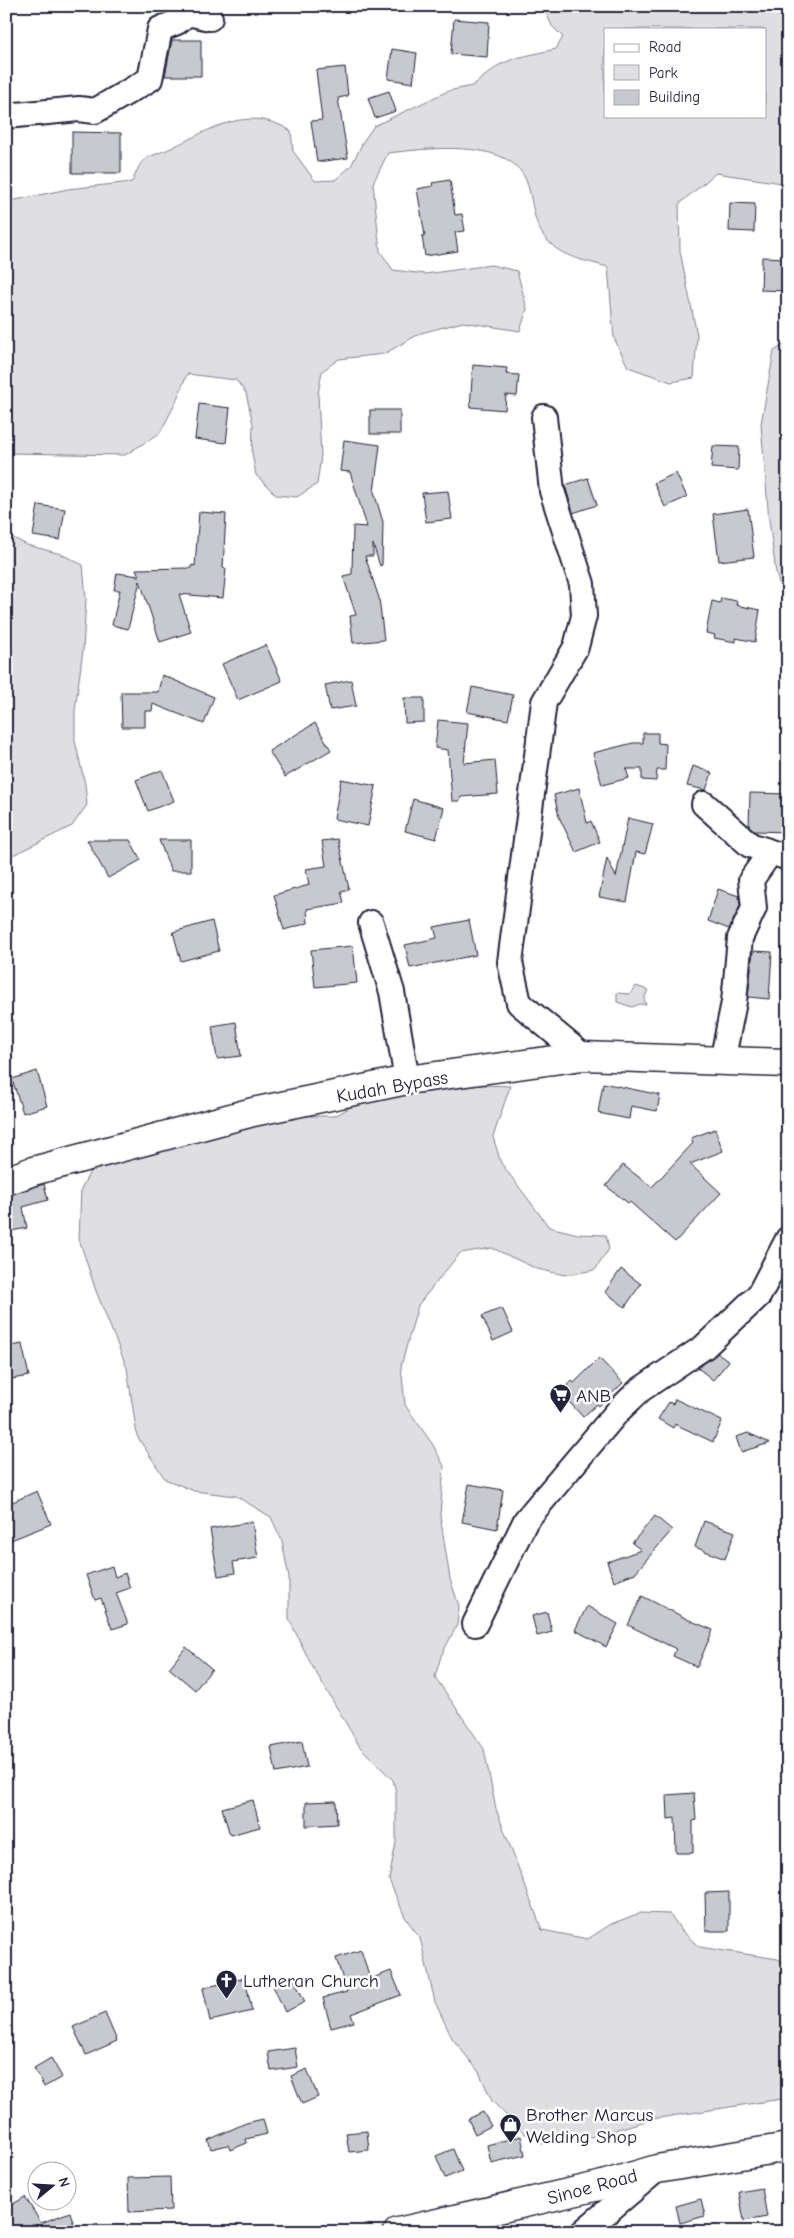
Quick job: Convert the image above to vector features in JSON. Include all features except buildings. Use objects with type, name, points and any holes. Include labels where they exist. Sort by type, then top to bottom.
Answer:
[{"type":"main road","name":"Kudah Bypass","points":[[6,1180],[32,1171],[253,1112],[408,1080],[583,1056],[788,1063]]},
{"type":"main road","name":"Sinoe Road","points":[[398,2232],[599,2186],[657,2169],[788,2146]]},
{"type":"street","points":[[6,116],[79,109],[95,112],[150,79],[160,29],[177,22],[188,13],[210,18]]},
{"type":"street","points":[[544,417],[552,491],[582,584],[584,616],[576,648],[544,702],[510,962],[519,1003],[583,1056]]},
{"type":"street","points":[[704,804],[750,845],[788,858]]},
{"type":"street","points":[[722,1062],[734,1002],[740,938],[754,908],[751,880],[765,860],[765,850]]},
{"type":"street","points":[[370,923],[392,992],[408,1080]]},
{"type":"street","points":[[475,1624],[526,1520],[618,1410],[640,1390],[704,1347],[759,1295],[788,1239]]},
{"type":"street","points":[[583,2232],[657,2169]]},
{"type":"green space","points":[[543,6],[788,6],[788,184],[716,173],[679,204],[680,251],[697,335],[694,378],[671,382],[628,367],[614,338],[608,267],[567,255],[547,240],[538,225],[524,176],[514,164],[499,156],[481,151],[441,148],[403,151],[388,153],[373,183],[380,251],[393,270],[425,274],[491,265],[517,271],[527,309],[520,331],[463,322],[421,333],[384,354],[339,359],[322,371],[318,394],[321,456],[317,484],[297,497],[276,495],[256,475],[252,453],[253,424],[246,393],[236,380],[187,374],[175,404],[160,433],[125,455],[6,453],[6,202],[68,189],[132,182],[141,163],[149,157],[215,127],[245,120],[275,123],[291,131],[293,151],[315,181],[335,180],[351,166],[364,140],[374,126],[448,91],[472,86],[499,65],[516,58],[556,49],[563,37],[552,26]]},
{"type":"green space","points":[[788,342],[788,614],[776,573],[769,520],[761,424],[774,351]]},
{"type":"green space","points":[[6,534],[27,545],[61,554],[83,565],[86,599],[83,650],[75,710],[75,741],[85,784],[87,805],[72,826],[15,854],[6,856]]},
{"type":"green space","points":[[636,986],[648,990],[644,999],[646,1005],[640,1004],[632,1007],[617,1002],[617,993],[630,994]]},
{"type":"green space","points":[[481,1085],[510,1086],[493,1137],[501,1163],[549,1227],[578,1234],[606,1235],[609,1249],[595,1270],[565,1275],[537,1269],[492,1248],[460,1253],[418,1305],[401,1366],[405,1405],[433,1445],[444,1466],[440,1515],[450,1579],[459,1606],[457,1625],[441,1656],[435,1677],[484,1749],[496,1809],[542,1930],[588,1939],[611,1924],[640,1913],[670,1914],[681,1930],[699,1947],[778,1959],[788,1966],[788,2098],[652,2119],[591,2137],[542,2144],[524,2133],[492,2101],[479,2072],[452,2038],[435,2002],[420,1938],[405,1917],[389,1880],[396,1842],[396,1792],[393,1780],[360,1747],[311,1664],[289,1619],[289,1578],[282,1541],[271,1517],[236,1496],[194,1491],[165,1479],[137,1436],[127,1368],[96,1291],[79,1239],[81,1189],[97,1158],[226,1125],[303,1116],[335,1116],[361,1101]]},
{"type":"place","name":"ANB","points":[[560,1414]]},
{"type":"place","name":"Lutheran Church","points":[[227,1999]]},
{"type":"place","name":"Brother Marcus Welding Shop","points":[[510,2144]]}]
